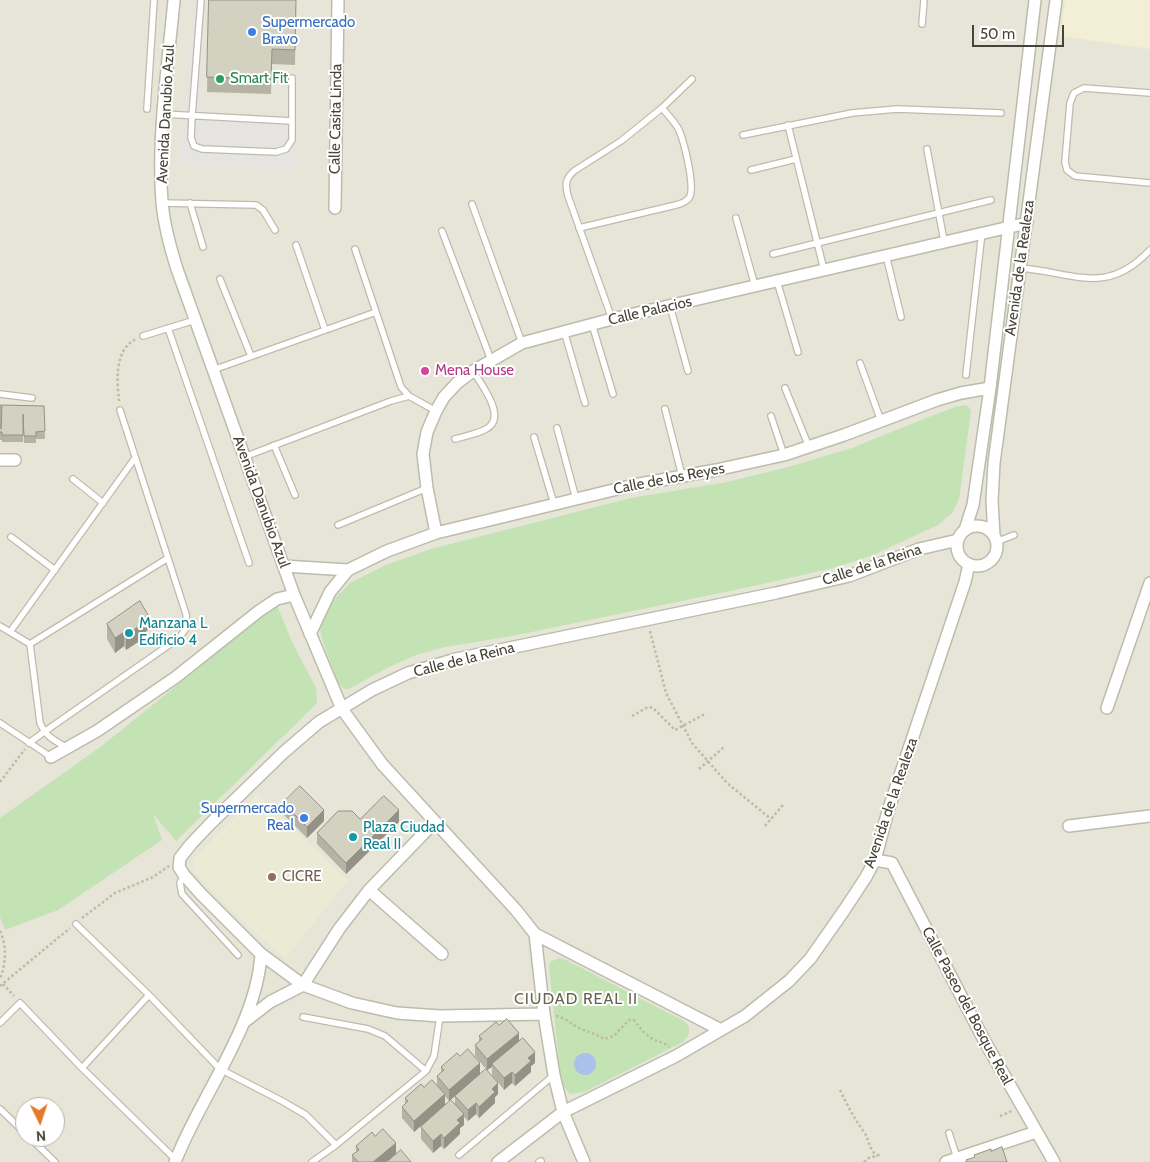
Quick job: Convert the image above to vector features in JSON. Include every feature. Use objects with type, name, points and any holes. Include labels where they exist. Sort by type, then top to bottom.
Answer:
[{"type":"street","name":"Avenida Danubio Azul","points":[[174,0],[163,114],[162,203],[167,237],[294,596],[342,709],[382,764],[516,910],[535,934],[721,1030]]},
{"type":"street","name":"Calle Casita Linda","points":[[335,208],[338,0]]},
{"type":"street","name":"Avenida de la Realeza","points":[[961,535],[973,505],[990,388],[1035,0]]},
{"type":"street","name":"Avenida de la Realeza","points":[[995,539],[992,501],[994,462],[1056,0]]},
{"type":"street","name":"Calle Palacios","points":[[436,534],[427,488],[423,454],[428,432],[436,411],[444,397],[473,370],[522,343],[612,319],[1027,223]]},
{"type":"street","name":"Calle de los Reyes","points":[[310,634],[330,592],[348,570],[387,551],[436,534],[554,504],[634,485],[784,455],[937,400],[961,393],[990,388]]},
{"type":"street","points":[[0,460],[15,460]]},
{"type":"street","points":[[971,527],[984,528],[995,539],[997,549],[989,562],[976,566],[968,564],[960,557],[957,546],[961,535],[971,527]]},
{"type":"street","name":"Calle de la Reina","points":[[180,858],[211,822],[283,753],[319,722],[379,687],[408,673],[434,665],[649,624],[849,576],[961,535]]},
{"type":"street","name":"Avenida de la Realeza","points":[[498,1162],[563,1112],[676,1056],[745,1016],[789,981],[810,959],[845,909],[875,860],[888,811],[965,582],[968,564]]},
{"type":"street","name":"Calle de los Reyes","points":[[284,566],[348,570]]},
{"type":"street","points":[[1107,708],[1147,602],[1150,583]]},
{"type":"street","points":[[51,757],[127,711],[176,677],[258,611],[277,599],[294,596]]},
{"type":"street","points":[[1069,826],[1150,816]]},
{"type":"street","points":[[243,1023],[270,1002],[303,985],[339,929],[369,890],[436,823]]},
{"type":"street","points":[[180,858],[179,867],[184,875],[261,954],[303,985],[352,1003],[397,1013],[440,1016],[544,1014]]},
{"type":"street","name":"Calle Paseo del Bosque Real","points":[[875,860],[892,863],[984,1040],[1054,1162]]},
{"type":"street","points":[[369,890],[442,954]]},
{"type":"street","points":[[535,934],[544,1014],[554,1075],[563,1112],[584,1162]]},
{"type":"street","points":[[176,1162],[243,1023],[260,972],[261,954]]},
{"type":"street","points":[[952,1160],[1036,1132]]},
{"type":"lane","points":[[147,109],[154,0]]},
{"type":"lane","points":[[200,0],[192,116],[192,142],[197,148],[282,151],[290,145],[292,140],[292,78]]},
{"type":"lane","points":[[922,24],[924,0]]},
{"type":"lane","points":[[612,319],[566,188],[568,176],[621,141],[662,108],[692,79]]},
{"type":"lane","points":[[1150,93],[1084,88],[1074,93],[1070,103],[1065,162],[1068,170],[1075,176],[1150,183]]},
{"type":"lane","points":[[579,228],[676,206],[689,198],[692,184],[681,136],[675,124],[662,108]]},
{"type":"lane","points":[[743,136],[852,113],[897,110],[1001,113]]},
{"type":"lane","points":[[163,114],[292,121]]},
{"type":"lane","points":[[788,125],[824,270]]},
{"type":"lane","points":[[926,149],[944,241]]},
{"type":"lane","points":[[751,170],[796,158]]},
{"type":"lane","points":[[773,254],[991,200]]},
{"type":"lane","points":[[162,203],[256,205],[264,210],[276,230]]},
{"type":"lane","points":[[190,203],[203,247]]},
{"type":"lane","points":[[472,204],[522,343]]},
{"type":"lane","points":[[736,218],[755,286]]},
{"type":"lane","points":[[442,231],[491,360]]},
{"type":"lane","points":[[966,375],[982,232]]},
{"type":"lane","points":[[296,245],[325,330]]},
{"type":"lane","points":[[355,249],[401,387],[409,396],[436,411]]},
{"type":"lane","points":[[1020,268],[1087,278],[1104,278],[1124,272],[1150,250]]},
{"type":"lane","points":[[886,255],[901,317]]},
{"type":"lane","points":[[220,279],[251,356]]},
{"type":"lane","points":[[777,281],[798,352]]},
{"type":"lane","points":[[670,306],[688,371]]},
{"type":"lane","points":[[213,370],[376,312]]},
{"type":"lane","points":[[142,336],[195,320]]},
{"type":"lane","points":[[592,324],[613,394]]},
{"type":"lane","points":[[168,328],[249,563]]},
{"type":"lane","points":[[564,331],[585,403]]},
{"type":"lane","points":[[860,363],[880,421]]},
{"type":"lane","points":[[456,439],[486,430],[495,419],[491,402],[473,370]]},
{"type":"lane","points":[[785,388],[809,447]]},
{"type":"lane","points":[[0,394],[32,398]]},
{"type":"lane","points":[[244,457],[391,401],[409,396]]},
{"type":"lane","points":[[665,409],[682,476]]},
{"type":"lane","points":[[29,744],[178,638],[184,632],[188,621],[120,410]]},
{"type":"lane","points":[[771,416],[784,455]]},
{"type":"lane","points":[[557,428],[576,499]]},
{"type":"lane","points":[[534,438],[554,504]]},
{"type":"lane","points":[[274,445],[295,495]]},
{"type":"lane","points":[[10,632],[135,458]]},
{"type":"lane","points":[[73,479],[103,503]]},
{"type":"lane","points":[[338,525],[427,488]]},
{"type":"lane","points":[[995,539],[1014,535]]},
{"type":"lane","points":[[11,537],[55,570]]},
{"type":"lane","points":[[30,644],[168,558]]},
{"type":"lane","points":[[0,626],[30,644]]},
{"type":"lane","points":[[30,644],[38,713],[44,732],[68,748]]},
{"type":"lane","points":[[0,723],[51,757]]},
{"type":"lane","points":[[184,875],[180,883],[182,894],[238,954]]},
{"type":"lane","points":[[76,924],[149,995],[220,1069],[306,1115],[336,1145]]},
{"type":"lane","points":[[82,1068],[149,995]]},
{"type":"lane","points":[[0,1023],[20,1003],[176,1162]]},
{"type":"lane","points":[[312,1162],[336,1145],[426,1071],[434,1056],[440,1016]]},
{"type":"lane","points":[[303,1017],[368,1029],[386,1036],[426,1071]]},
{"type":"lane","points":[[459,1155],[554,1075]]},
{"type":"lane","points":[[0,1109],[15,1123]]},
{"type":"lane","points":[[949,1133],[952,1160]]},
{"type":"lane","points":[[39,1147],[55,1162]]},
{"type":"path","points":[[120,410],[116,381],[119,361],[129,343],[142,336]]},
{"type":"path","points":[[641,631],[649,624],[666,693],[692,743],[727,783],[771,819]]},
{"type":"path","points":[[632,716],[648,706],[653,708],[675,730],[706,714]]},
{"type":"path","points":[[0,782],[29,744]]},
{"type":"path","points":[[700,769],[724,747]]},
{"type":"path","points":[[765,826],[783,805]]},
{"type":"path","points":[[0,986],[115,893],[153,877],[180,858]]},
{"type":"path","points":[[0,931],[5,953],[3,973],[0,979]]},
{"type":"path","points":[[3,984],[20,1003]]},
{"type":"path","points":[[544,1014],[564,1018],[604,1039],[614,1036],[629,1020],[634,1020],[640,1030],[652,1039],[665,1043],[676,1056]]},
{"type":"path","points":[[840,1090],[850,1111],[865,1133],[870,1148],[877,1156]]},
{"type":"path","points":[[1000,1116],[1013,1110]]},
{"type":"path","points":[[864,1162],[882,1154]]},
{"type":"shaded area","name":"CIUDAD REAL II","points":[[0,0],[1150,0],[1150,1162],[0,1162]]},
{"type":"shaded area","points":[[194,0],[203,0],[202,117],[293,119],[298,172],[179,164]]},
{"type":"shaded area","points":[[1065,0],[1150,0],[1150,49],[1060,36]]},
{"type":"shaded area","name":"CICRE","points":[[257,794],[348,880],[285,959],[217,897],[195,873],[193,864],[195,857]]},
{"type":"green space","points":[[964,405],[968,406],[971,411],[959,499],[952,513],[938,525],[871,556],[833,568],[749,587],[512,636],[445,647],[416,655],[387,668],[349,689],[344,689],[338,683],[320,630],[322,619],[329,605],[350,583],[386,565],[431,549],[631,498],[727,482],[788,467],[852,448]]},
{"type":"green space","points":[[277,605],[292,642],[316,688],[317,703],[176,841],[153,814],[162,840],[58,910],[5,930],[0,917],[0,818],[99,748]]},
{"type":"green space","points":[[559,958],[682,1020],[689,1027],[688,1036],[683,1042],[584,1092],[571,1094],[567,1091],[561,1080],[549,968],[550,962]]},
{"type":"water","points":[[585,1053],[593,1056],[596,1064],[593,1072],[585,1075],[577,1072],[574,1064],[577,1056]]},
{"type":"building","name":"Supermercado Bravo","points":[[209,0],[296,0],[295,50],[272,49],[271,79],[207,77]]},
{"type":"building","points":[[0,405],[1,429],[2,405],[44,406],[45,431],[36,432],[36,436],[24,436],[23,414],[23,435],[2,435],[2,432],[0,432]]},
{"type":"building","points":[[140,601],[148,615],[139,621],[141,625],[126,635],[124,632],[115,638],[107,624]]},
{"type":"building","points":[[300,786],[324,810],[307,827],[283,803]]},
{"type":"building","name":"Plaza Ciudad Real II","points":[[384,796],[399,810],[346,863],[317,833],[338,811],[352,811],[360,819]]},
{"type":"building","points":[[507,1019],[519,1033],[487,1059],[475,1045],[482,1039],[479,1036],[496,1022],[499,1025]]},
{"type":"building","points":[[523,1038],[535,1052],[528,1058],[531,1061],[515,1075],[512,1072],[504,1078],[492,1064]]},
{"type":"building","points":[[468,1049],[480,1063],[449,1090],[437,1076],[444,1070],[441,1067],[457,1053],[460,1056]]},
{"type":"building","points":[[486,1069],[498,1083],[492,1089],[495,1092],[479,1107],[476,1103],[468,1110],[455,1096]]},
{"type":"building","points":[[432,1080],[445,1094],[414,1121],[402,1107],[408,1101],[405,1098],[421,1084],[424,1087]]},
{"type":"building","points":[[451,1100],[464,1114],[457,1120],[460,1123],[444,1138],[441,1134],[433,1141],[421,1127]]},
{"type":"building","points":[[383,1129],[396,1143],[373,1162],[358,1162],[352,1155],[359,1150],[356,1146],[372,1132],[375,1136]]},
{"type":"building","points":[[1002,1147],[1007,1162],[967,1162],[966,1160],[975,1157],[974,1155]]},
{"type":"building","points":[[401,1150],[411,1162],[387,1162]]},
{"type":"place","name":"Supermercado Bravo","points":[[252,32]]},
{"type":"place","name":"Smart Fit","points":[[220,79]]},
{"type":"place","name":"Mena House","points":[[425,371]]},
{"type":"place","name":"Manzana L Edificio 4","points":[[129,633]]},
{"type":"place","name":"Supermercado Real","points":[[304,818]]},
{"type":"place","name":"Plaza Ciudad Real II","points":[[353,837]]},
{"type":"place","name":"CICRE","points":[[272,877]]},
{"type":"district","name":"CIUDAD REAL II","points":[[576,999]]}]
